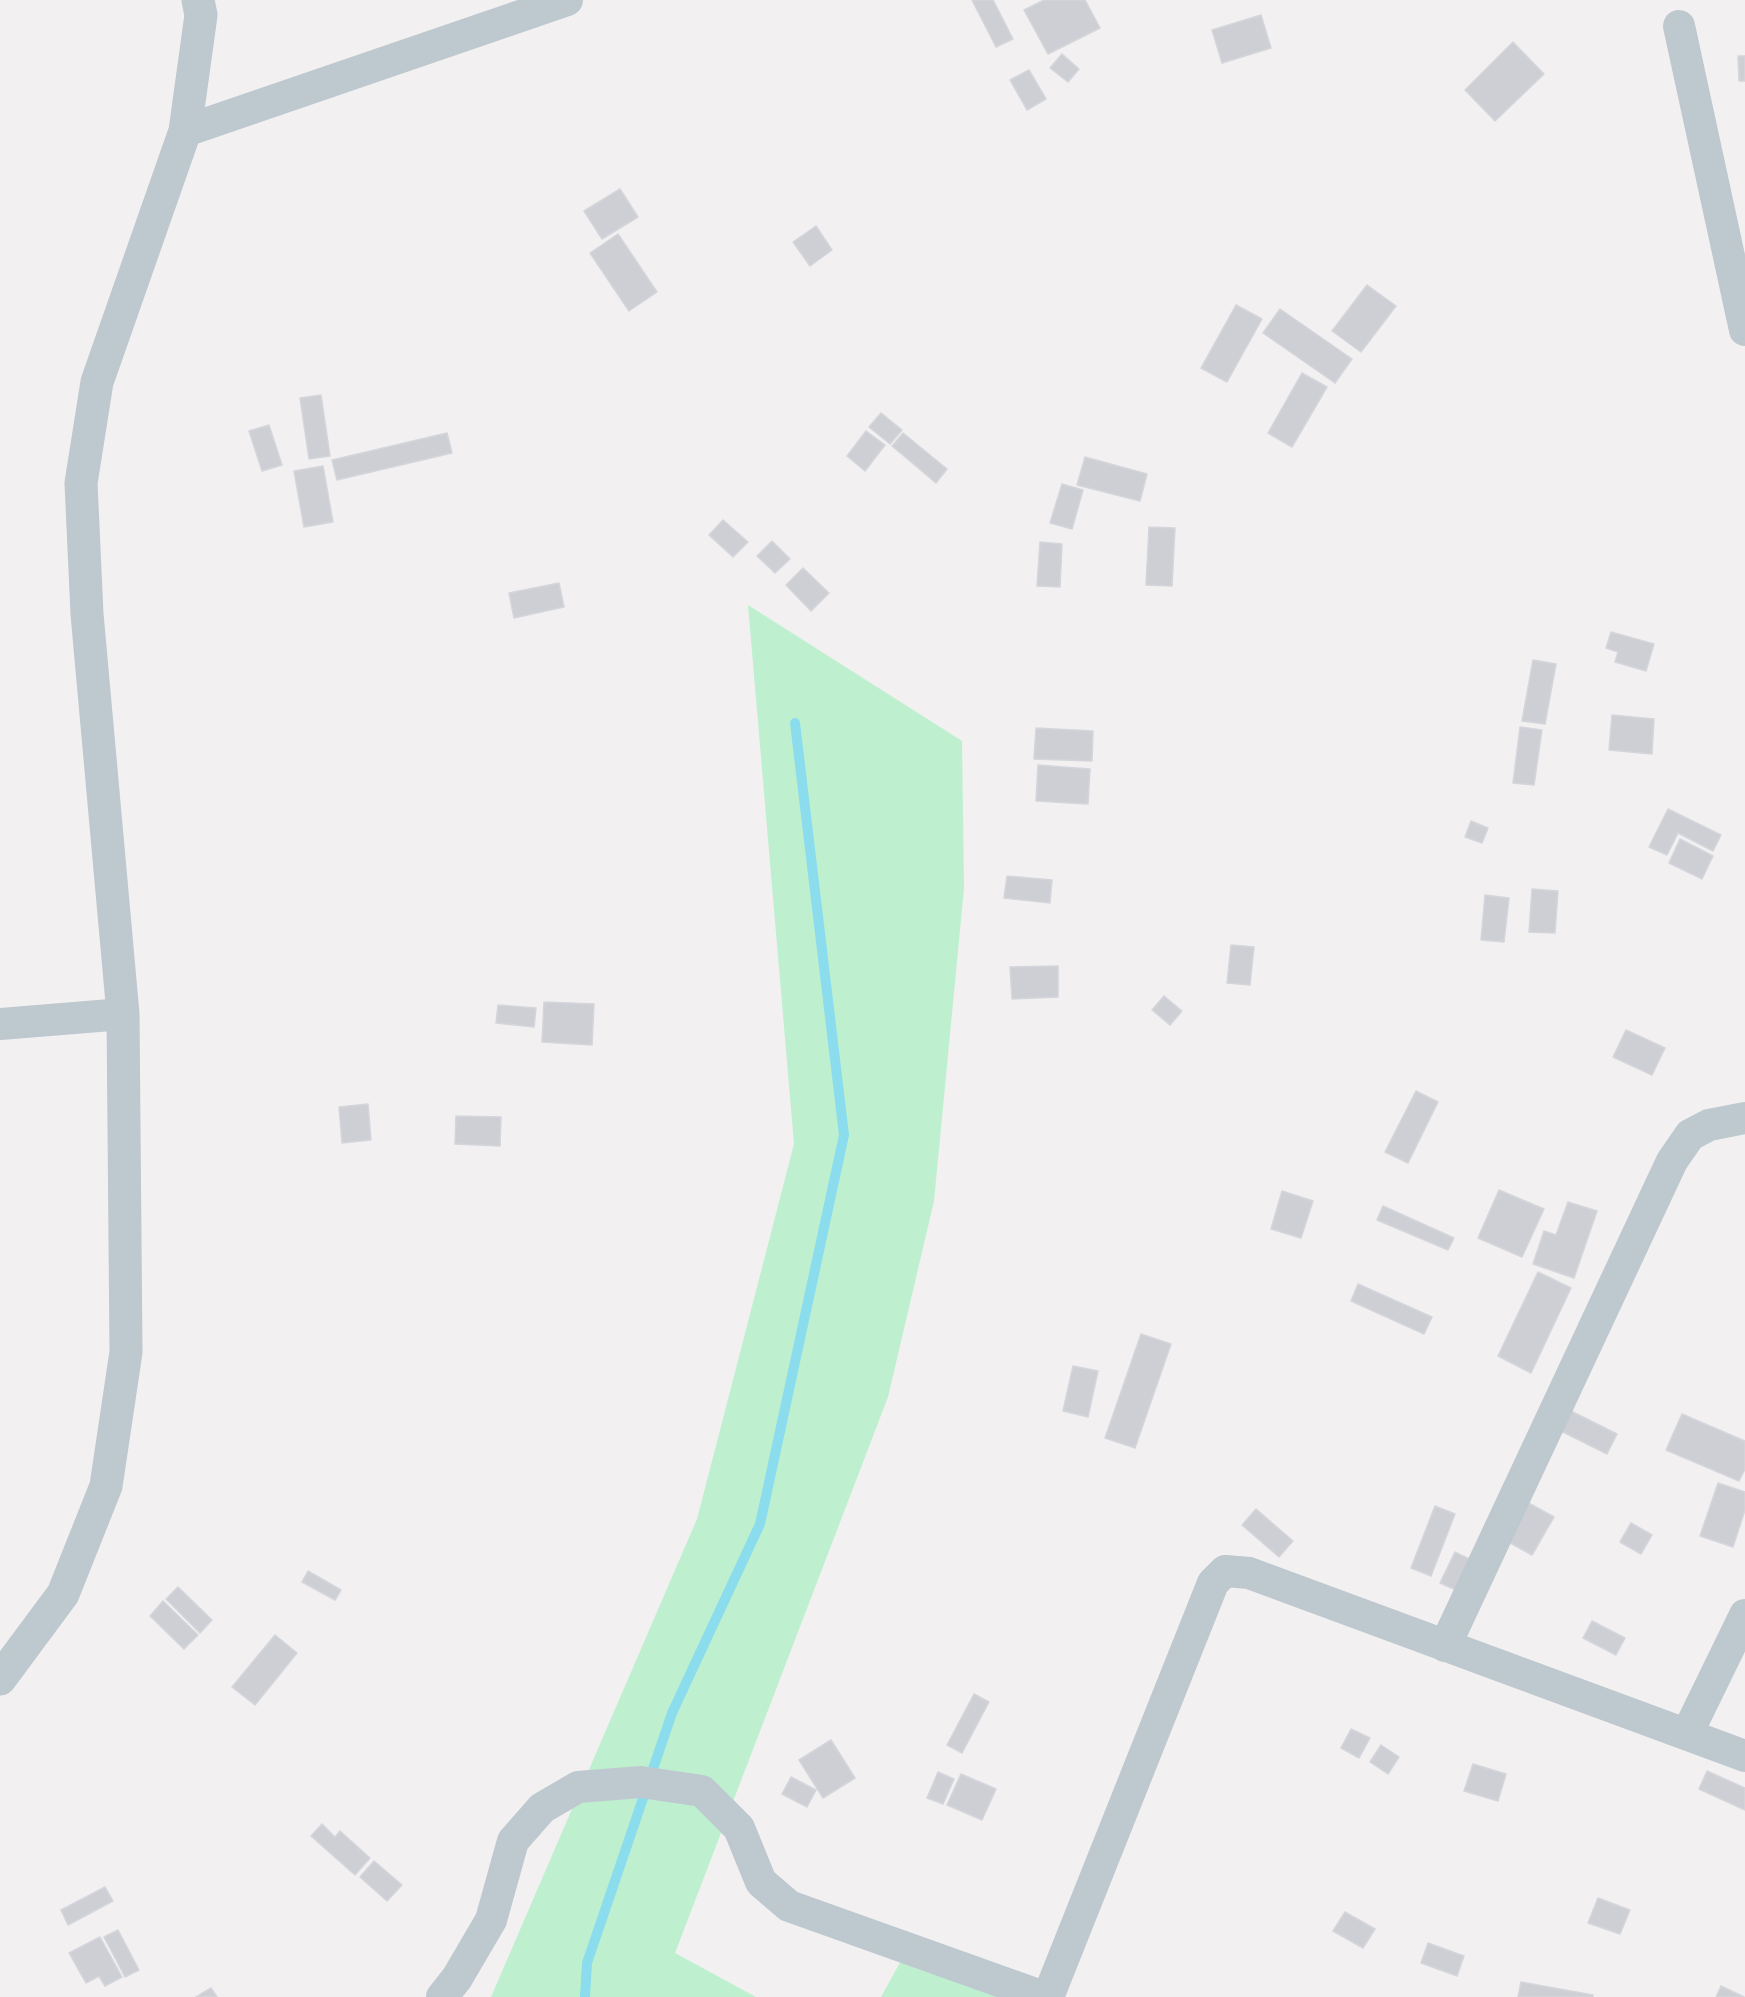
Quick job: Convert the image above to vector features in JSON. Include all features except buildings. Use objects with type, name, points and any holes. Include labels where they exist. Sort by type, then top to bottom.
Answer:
[{"type":"street","points":[[0,1679],[63,1594],[106,1486],[126,1352],[123,1014],[87,614],[81,483],[97,382],[185,131],[201,15],[198,0]]},
{"type":"street","points":[[185,131],[567,0]]},
{"type":"street","points":[[1679,26],[1745,330]]},
{"type":"street","points":[[0,1024],[123,1014]]},
{"type":"street","points":[[1445,1646],[1672,1161],[1690,1135],[1709,1125],[1745,1118]]},
{"type":"street","points":[[442,1997],[457,1978],[491,1920],[513,1841],[542,1808],[578,1787],[641,1782],[702,1791],[739,1828],[761,1882],[789,1906],[1046,1997],[1213,1583],[1225,1571],[1249,1573],[1745,1756]]},
{"type":"street","points":[[1687,1734],[1745,1615]]},
{"type":"green space","points":[[748,605],[962,741],[964,888],[934,1201],[888,1397],[675,1953],[756,1997],[491,1997],[697,1519],[794,1144]]},
{"type":"green space","points":[[908,1948],[1040,1997],[881,1997]]},
{"type":"waterway","points":[[585,1997],[587,1963],[672,1713],[760,1524],[844,1135],[795,723]]}]
